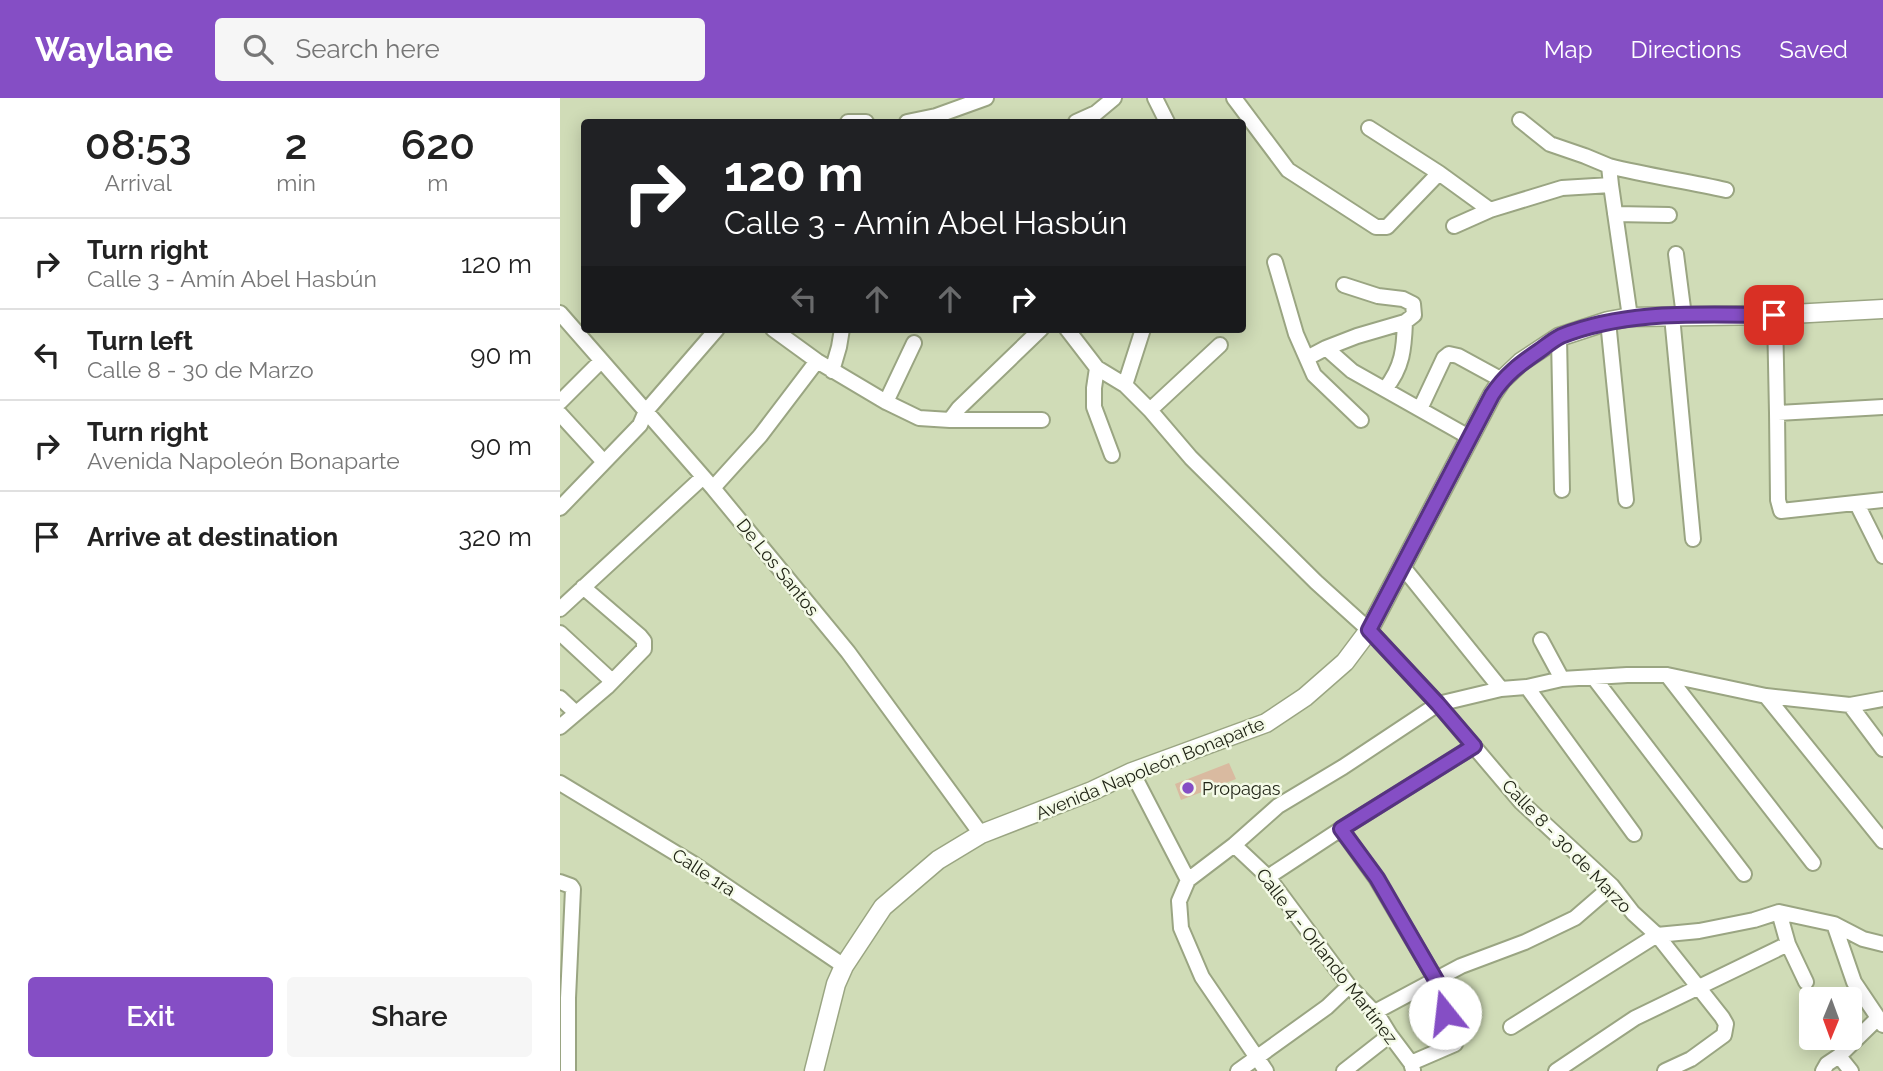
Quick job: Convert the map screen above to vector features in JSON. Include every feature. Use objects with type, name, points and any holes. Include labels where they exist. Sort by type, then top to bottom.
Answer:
[{"type":"main road","name":"Avenida Napoleón Bonaparte","points":[[814,1071],[836,984],[844,966],[883,907],[938,860],[981,834],[1093,791],[1132,772],[1266,723],[1305,697],[1345,662],[1369,630],[1469,437],[1502,380],[1521,362],[1559,337],[1608,321],[1630,317],[1774,315],[1883,309]]},
{"type":"street","points":[[922,119],[986,98]]},
{"type":"street","points":[[1085,119],[1114,98]]},
{"type":"street","points":[[1155,98],[1166,119]]},
{"type":"street","points":[[1234,98],[1288,170],[1376,227],[1387,227],[1439,173]]},
{"type":"street","points":[[1520,120],[1550,144],[1609,166],[1726,190]]},
{"type":"street","points":[[1369,128],[1439,173],[1490,211]]},
{"type":"street","points":[[1609,166],[1630,317]]},
{"type":"street","points":[[1454,226],[1490,211],[1562,188],[1611,185]]},
{"type":"street","points":[[1615,214],[1669,215]]},
{"type":"street","points":[[1676,254],[1693,539]]},
{"type":"street","points":[[1275,262],[1296,334],[1314,375],[1361,420]]},
{"type":"street","points":[[1307,358],[1357,336],[1405,322],[1414,315],[1412,304],[1403,299],[1378,296],[1344,285]]},
{"type":"street","name":"De Los Santos","points":[[560,313],[713,488],[848,652],[981,834]]},
{"type":"street","points":[[1774,315],[1778,500],[1781,511],[1883,500]]},
{"type":"street","points":[[1608,321],[1626,500]]},
{"type":"street","points":[[1385,389],[1394,378],[1404,353],[1405,322]]},
{"type":"street","points":[[560,508],[640,425],[646,411],[714,333]]},
{"type":"street","points":[[778,333],[817,361],[886,402],[919,418],[1042,420]]},
{"type":"street","points":[[832,370],[841,333]]},
{"type":"street","points":[[950,420],[959,408],[1037,333]]},
{"type":"street","points":[[1070,333],[1097,368],[1094,407],[1112,455]]},
{"type":"street","points":[[1125,385],[1142,333]]},
{"type":"street","points":[[1559,337],[1562,490]]},
{"type":"street","points":[[886,402],[914,342]]},
{"type":"street","points":[[1150,410],[1220,345]]},
{"type":"street","points":[[1326,348],[1352,371],[1469,437]]},
{"type":"street","points":[[1420,409],[1444,358],[1449,354],[1458,356],[1502,380]]},
{"type":"street","points":[[560,402],[601,361]]},
{"type":"street","points":[[713,488],[760,436],[817,361]]},
{"type":"street","name":"Calle 8 - 30 de Marzo","points":[[1097,368],[1125,385],[1191,458],[1316,582],[1369,630],[1438,704],[1521,802],[1612,886],[1633,913],[1657,935],[1726,1024],[1724,1035],[1692,1065]]},
{"type":"street","points":[[1777,413],[1883,407]]},
{"type":"street","points":[[560,414],[604,462]]},
{"type":"street","points":[[560,609],[703,477]]},
{"type":"street","points":[[1857,504],[1883,556]]},
{"type":"street","points":[[1402,566],[1501,690]]},
{"type":"street","points":[[560,727],[644,649],[644,640],[583,587]]},
{"type":"street","points":[[560,634],[612,681]]},
{"type":"street","points":[[1541,640],[1562,679]]},
{"type":"street","points":[[1667,675],[1813,863]]},
{"type":"street","points":[[1266,1071],[1202,977],[1181,928],[1179,901],[1188,880],[1234,845],[1278,806],[1438,704],[1562,679],[1667,675],[1766,696],[1850,705],[1883,699]]},
{"type":"street","points":[[1594,678],[1744,874]]},
{"type":"street","points":[[1527,687],[1634,834]]},
{"type":"street","points":[[1766,696],[1883,841]]},
{"type":"street","points":[[560,698],[576,713]]},
{"type":"street","points":[[1850,705],[1883,749]]},
{"type":"street","points":[[1268,877],[1474,746]]},
{"type":"street","points":[[1132,772],[1188,880]]},
{"type":"street","name":"Calle 1ra","points":[[560,783],[692,863],[844,966]]},
{"type":"street","points":[[1341,829],[1377,878],[1436,980],[1455,1044],[1413,1067]]},
{"type":"street","name":"Calle 4 - Orlando Martínez","points":[[1234,845],[1268,877],[1349,986],[1375,1012],[1413,1067]]},
{"type":"street","points":[[560,882],[573,889],[568,1071]]},
{"type":"street","points":[[1375,1012],[1461,966],[1525,942],[1575,918],[1612,886]]},
{"type":"street","points":[[1779,912],[1788,944],[1806,982]]},
{"type":"street","points":[[1511,1027],[1657,935],[1699,931],[1779,912],[1834,924],[1863,939],[1883,944]]},
{"type":"street","points":[[1823,1071],[1827,1064],[1881,1021],[1854,982],[1834,924]]},
{"type":"street","points":[[1556,1071],[1636,1018],[1788,944]]},
{"type":"street","points":[[1238,1071],[1327,1007],[1349,986]]},
{"type":"street","points":[[1344,1071],[1390,1035]]},
{"type":"street","points":[[1839,1056],[1851,1071]]},
{"type":"street","points":[[1665,1071],[1692,1065]]},
{"type":"building","points":[[1229,763],[1236,779],[1181,800],[1175,784]]},
{"type":"place","name":"Propagas","points":[[1188,788]]},
{"type":"route","points":[[1445,1013],[1436,980],[1377,878],[1341,829],[1474,746],[1369,630],[1492,395],[1502,380],[1521,362],[1559,337],[1608,321],[1630,317],[1774,315]]}]
